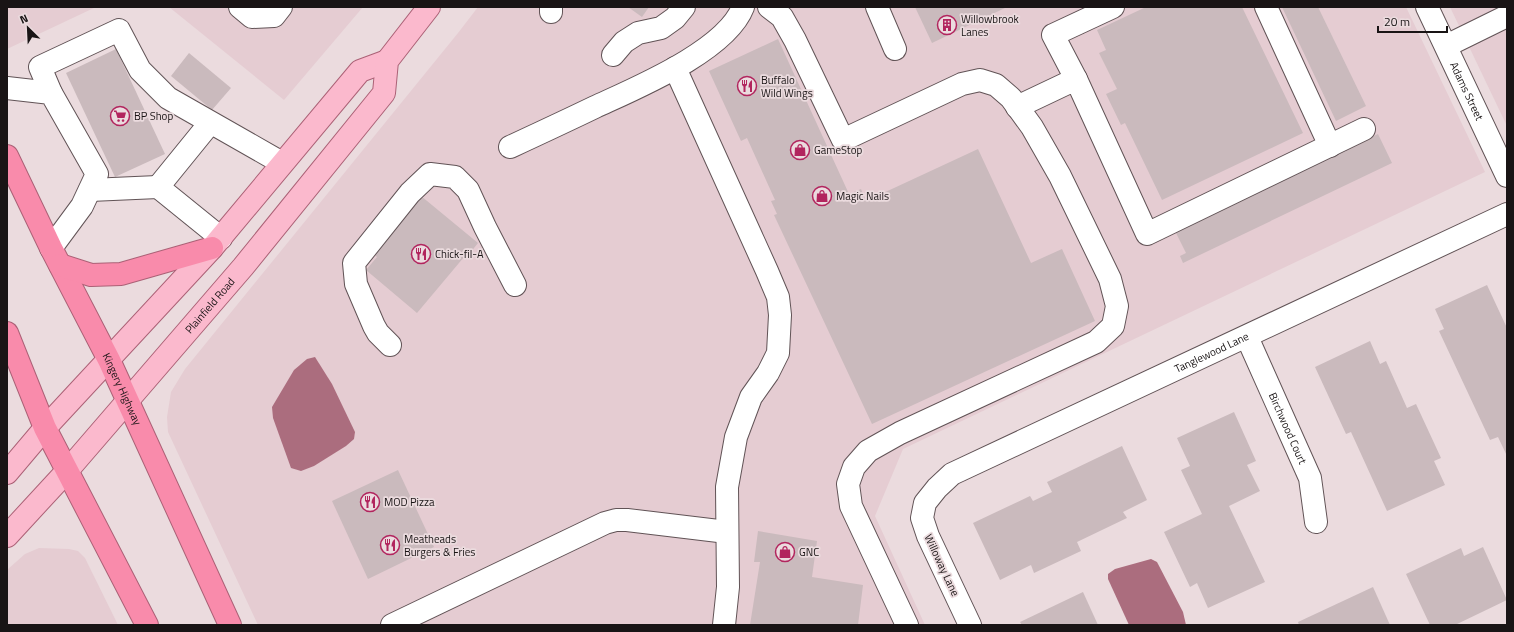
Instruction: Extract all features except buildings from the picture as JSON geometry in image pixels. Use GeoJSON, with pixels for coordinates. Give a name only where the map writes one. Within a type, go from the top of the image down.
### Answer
{"type":"FeatureCollection","features":[{"type":"Feature","properties":{"kind":"highway","name":"Kingery Highway"},"geometry":{"type":"LineString","coordinates":[[7,156],[56,257],[109,360],[230,625]]}},
{"type":"Feature","properties":{"kind":"highway"},"geometry":{"type":"LineString","coordinates":[[56,257],[92,275],[121,274],[216,243]]}},
{"type":"Feature","properties":{"kind":"highway"},"geometry":{"type":"LineString","coordinates":[[7,333],[45,428],[147,625]]}},
{"type":"Feature","properties":{"kind":"main road"},"geometry":{"type":"LineString","coordinates":[[7,473],[45,428],[216,243],[360,71],[387,61],[429,7]]}},
{"type":"Feature","properties":{"kind":"main road","name":"Plainfield Road"},"geometry":{"type":"LineString","coordinates":[[7,536],[67,471],[243,266],[384,94],[387,61]]}},
{"type":"Feature","properties":{"kind":"street"},"geometry":{"type":"LineString","coordinates":[[240,7],[252,17],[274,16],[281,7]]}},
{"type":"Feature","properties":{"kind":"street"},"geometry":{"type":"LineString","coordinates":[[613,55],[624,42],[638,33],[660,28],[675,18],[684,7]]}},
{"type":"Feature","properties":{"kind":"street"},"geometry":{"type":"LineString","coordinates":[[510,147],[655,80],[675,68],[708,47],[726,31],[741,13],[743,7]]}},
{"type":"Feature","properties":{"kind":"street"},"geometry":{"type":"LineString","coordinates":[[769,7],[782,17],[795,40],[843,140],[962,84],[980,80],[996,84],[1011,98],[1032,127],[1060,176],[1110,279],[1117,306],[1114,326],[1096,342],[900,433],[868,451],[854,467],[848,484],[851,506],[908,625]]}},
{"type":"Feature","properties":{"kind":"street"},"geometry":{"type":"LineString","coordinates":[[877,7],[895,49]]}},
{"type":"Feature","properties":{"kind":"street"},"geometry":{"type":"LineString","coordinates":[[1113,7],[1053,35],[1076,79],[1147,234],[1364,129]]}},
{"type":"Feature","properties":{"kind":"street"},"geometry":{"type":"LineString","coordinates":[[1266,7],[1330,146]]}},
{"type":"Feature","properties":{"kind":"street","name":"Adams Street"},"geometry":{"type":"LineString","coordinates":[[1427,7],[1507,176]]}},
{"type":"Feature","properties":{"kind":"street"},"geometry":{"type":"LineString","coordinates":[[1446,46],[1507,16]]}},
{"type":"Feature","properties":{"kind":"street"},"geometry":{"type":"LineString","coordinates":[[56,257],[97,174],[51,93],[40,67],[119,30],[140,70],[168,98],[282,163]]}},
{"type":"Feature","properties":{"kind":"street"},"geometry":{"type":"LineString","coordinates":[[675,68],[778,297],[780,316],[778,352],[768,373],[751,396],[736,437],[727,488],[728,587],[724,625]]}},
{"type":"Feature","properties":{"kind":"street"},"geometry":{"type":"LineString","coordinates":[[1017,107],[1076,79]]}},
{"type":"Feature","properties":{"kind":"street"},"geometry":{"type":"LineString","coordinates":[[7,88],[51,93]]}},
{"type":"Feature","properties":{"kind":"street"},"geometry":{"type":"LineString","coordinates":[[158,188],[210,123]]}},
{"type":"Feature","properties":{"kind":"street"},"geometry":{"type":"LineString","coordinates":[[390,345],[376,330],[356,284],[354,263],[410,193],[430,174],[455,177],[468,190],[515,285]]}},
{"type":"Feature","properties":{"kind":"street"},"geometry":{"type":"LineString","coordinates":[[90,190],[158,188],[216,243]]}},
{"type":"Feature","properties":{"kind":"street","name":"Tanglewood Lane"},"geometry":{"type":"LineString","coordinates":[[925,503],[937,488],[952,474],[1507,214]]}},
{"type":"Feature","properties":{"kind":"street","name":"Birchwood Court"},"geometry":{"type":"LineString","coordinates":[[1247,337],[1310,478],[1316,522]]}},
{"type":"Feature","properties":{"kind":"street","name":"Willoway Lane"},"geometry":{"type":"LineString","coordinates":[[925,503],[922,518],[928,536],[970,625]]}},
{"type":"Feature","properties":{"kind":"street"},"geometry":{"type":"LineString","coordinates":[[392,625],[604,524],[616,520],[727,532]]}},
{"type":"Feature","properties":{"kind":"shaded area"},"geometry":{"type":"Polygon","coordinates":[[[7,7],[96,7],[7,49],[7,7]]]}},
{"type":"Feature","properties":{"kind":"shaded area"},"geometry":{"type":"Polygon","coordinates":[[[169,7],[363,7],[284,100],[169,7]]]}},
{"type":"Feature","properties":{"kind":"shaded area"},"geometry":{"type":"Polygon","coordinates":[[[478,7],[1406,7],[1485,172],[903,449],[875,516],[925,625],[258,625],[168,432],[167,417],[171,392],[185,369],[478,7]]]}},
{"type":"Feature","properties":{"kind":"shaded area"},"geometry":{"type":"Polygon","coordinates":[[[1450,7],[1507,7],[1507,126],[1450,7]]]}},
{"type":"Feature","properties":{"kind":"shaded area"},"geometry":{"type":"Polygon","coordinates":[[[315,357],[332,384],[355,432],[354,439],[346,446],[314,466],[301,471],[291,468],[273,418],[272,407],[294,370],[307,359],[315,357]]]}},
{"type":"Feature","properties":{"kind":"shaded area"},"geometry":{"type":"Polygon","coordinates":[[[39,548],[69,549],[78,551],[85,558],[118,625],[7,625],[7,570],[25,554],[39,548]]]}},
{"type":"Feature","properties":{"kind":"shaded area"},"geometry":{"type":"Polygon","coordinates":[[[1151,559],[1157,562],[1183,612],[1186,625],[1129,625],[1108,579],[1108,574],[1115,569],[1151,559]]]}},
{"type":"Feature","properties":{"kind":"place","name":"Willowbrook Lanes"},"geometry":{"type":"Point","coordinates":[947,25]}},
{"type":"Feature","properties":{"kind":"place","name":"Buffalo Wild Wings"},"geometry":{"type":"Point","coordinates":[747,86]}},
{"type":"Feature","properties":{"kind":"place","name":"BP Shop"},"geometry":{"type":"Point","coordinates":[120,116]}},
{"type":"Feature","properties":{"kind":"place","name":"GameStop"},"geometry":{"type":"Point","coordinates":[800,150]}},
{"type":"Feature","properties":{"kind":"place","name":"Magic Nails"},"geometry":{"type":"Point","coordinates":[822,196]}},
{"type":"Feature","properties":{"kind":"place","name":"Chick-fil-A"},"geometry":{"type":"Point","coordinates":[421,254]}},
{"type":"Feature","properties":{"kind":"place","name":"MOD Pizza"},"geometry":{"type":"Point","coordinates":[370,502]}},
{"type":"Feature","properties":{"kind":"place","name":"Meatheads Burgers & Fries"},"geometry":{"type":"Point","coordinates":[390,545]}},
{"type":"Feature","properties":{"kind":"place","name":"GNC"},"geometry":{"type":"Point","coordinates":[785,552]}}]}
